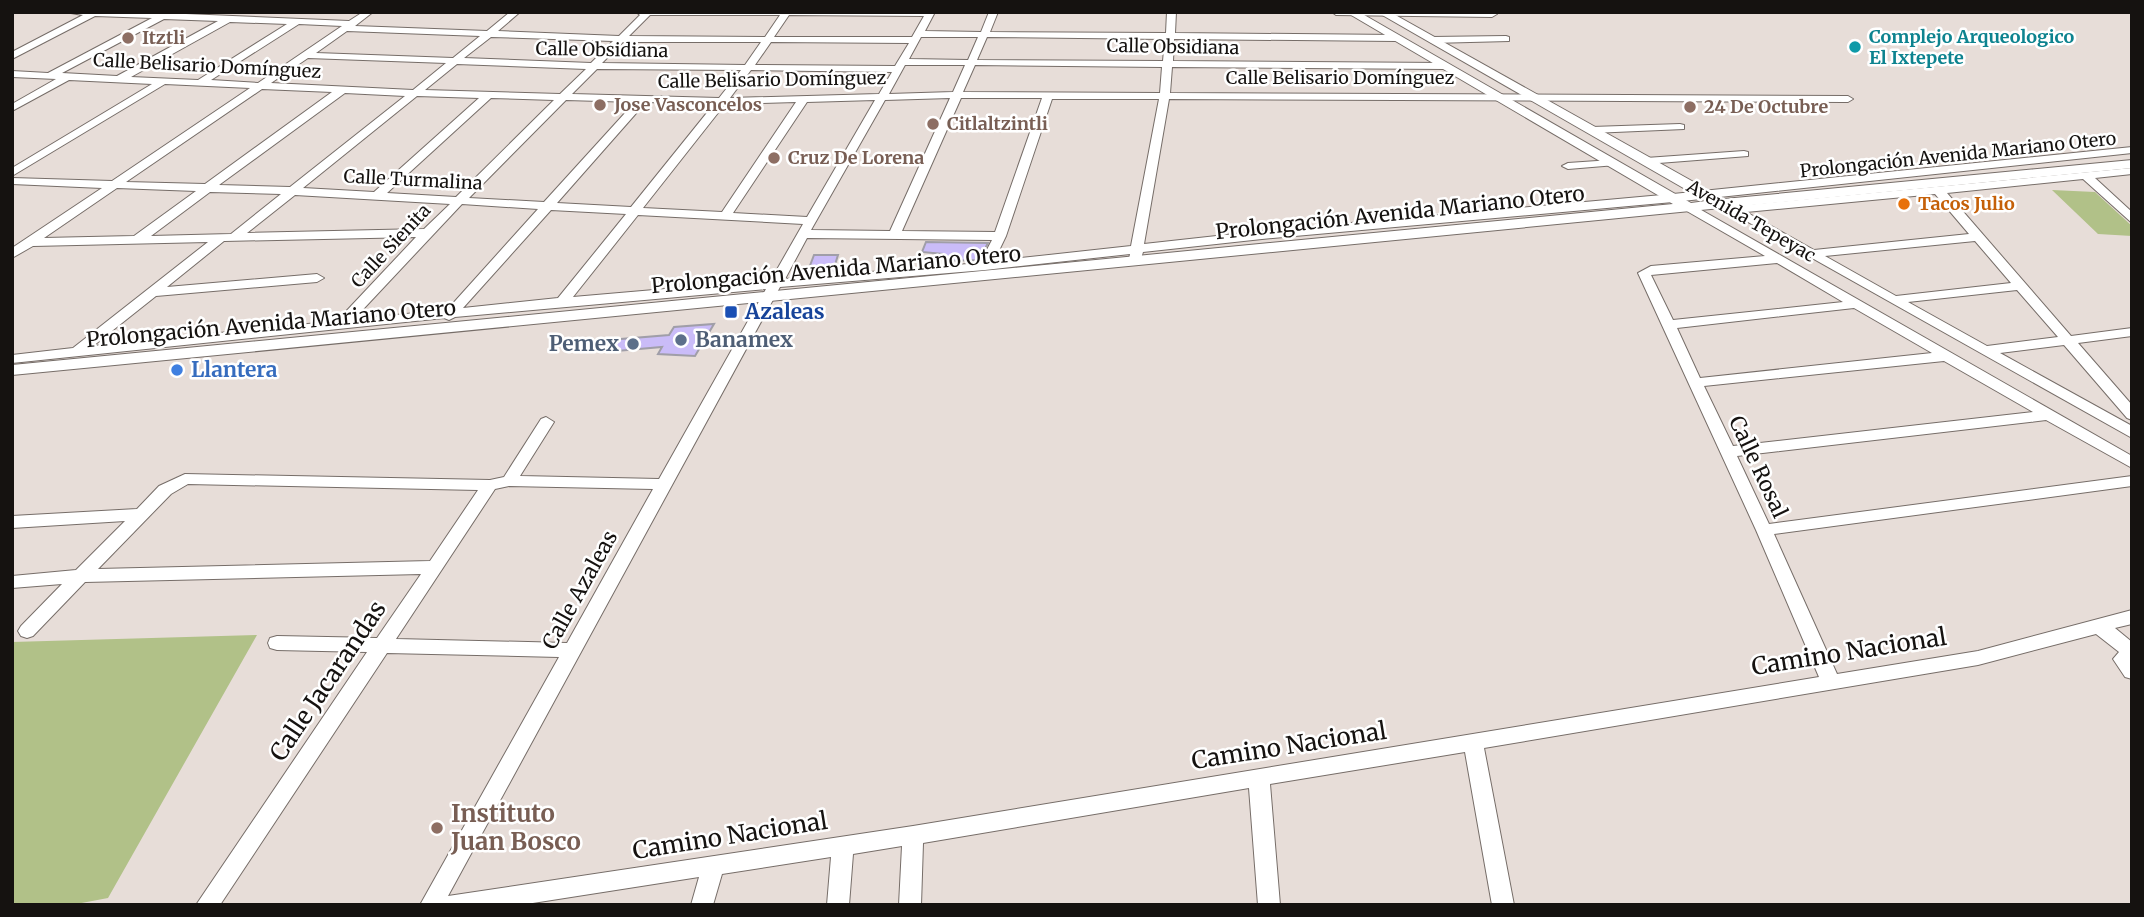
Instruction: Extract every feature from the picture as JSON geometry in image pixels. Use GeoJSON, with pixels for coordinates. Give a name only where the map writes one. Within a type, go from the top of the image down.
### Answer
{"type":"FeatureCollection","features":[{"type":"Feature","properties":{"kind":"main road","name":"Avenida Tepeyac"},"geometry":{"type":"LineString","coordinates":[[1352,12],[1681,206]]}},
{"type":"Feature","properties":{"kind":"main road","name":"Avenida Tepeyac"},"geometry":{"type":"LineString","coordinates":[[1382,13],[1719,201]]}},
{"type":"Feature","properties":{"kind":"main road","name":"Prolongación Avenida Mariano Otero"},"geometry":{"type":"LineString","coordinates":[[12,370],[515,315],[1681,206],[2132,157]]}},
{"type":"Feature","properties":{"kind":"main road","name":"Prolongación Avenida Mariano Otero"},"geometry":{"type":"LineString","coordinates":[[1719,201],[2132,164]]}},
{"type":"Feature","properties":{"kind":"street"},"geometry":{"type":"LineString","coordinates":[[69,12],[622,39],[768,40],[985,35],[1396,38]]}},
{"type":"Feature","properties":{"kind":"street"},"geometry":{"type":"LineString","coordinates":[[119,79],[240,12]]}},
{"type":"Feature","properties":{"kind":"street"},"geometry":{"type":"LineString","coordinates":[[200,83],[312,12]]}},
{"type":"Feature","properties":{"kind":"street"},"geometry":{"type":"LineString","coordinates":[[12,254],[369,12]]}},
{"type":"Feature","properties":{"kind":"street"},"geometry":{"type":"LineString","coordinates":[[77,352],[153,292],[291,191],[516,12]]}},
{"type":"Feature","properties":{"kind":"street"},"geometry":{"type":"LineString","coordinates":[[634,12],[931,13]]}},
{"type":"Feature","properties":{"kind":"street","name":"Calle Sienita"},"geometry":{"type":"LineString","coordinates":[[339,327],[427,233],[648,12]]}},
{"type":"Feature","properties":{"kind":"street"},"geometry":{"type":"LineString","coordinates":[[894,235],[993,12]]}},
{"type":"Feature","properties":{"kind":"street"},"geometry":{"type":"LineString","coordinates":[[1136,255],[1165,95],[1172,12]]}},
{"type":"Feature","properties":{"kind":"street"},"geometry":{"type":"LineString","coordinates":[[1336,12],[1492,14]]}},
{"type":"Feature","properties":{"kind":"street"},"geometry":{"type":"LineString","coordinates":[[12,56],[95,13]]}},
{"type":"Feature","properties":{"kind":"street"},"geometry":{"type":"LineString","coordinates":[[562,302],[748,68],[786,13]]}},
{"type":"Feature","properties":{"kind":"street","name":"Calle Azaleas"},"geometry":{"type":"LineString","coordinates":[[431,905],[803,234],[931,13]]}},
{"type":"Feature","properties":{"kind":"street"},"geometry":{"type":"LineString","coordinates":[[49,76],[166,15]]}},
{"type":"Feature","properties":{"kind":"street"},"geometry":{"type":"LineString","coordinates":[[1432,40],[1506,39]]}},
{"type":"Feature","properties":{"kind":"street","name":"Calle Obsidiana"},"geometry":{"type":"LineString","coordinates":[[305,55],[594,66],[748,68],[900,66],[972,61],[1444,66]]}},
{"type":"Feature","properties":{"kind":"street","name":"Calle Belisario Domínguez"},"geometry":{"type":"LineString","coordinates":[[12,74],[487,96],[642,100],[803,100],[957,95],[1848,99]]}},
{"type":"Feature","properties":{"kind":"street"},"geometry":{"type":"LineString","coordinates":[[12,108],[67,77]]}},
{"type":"Feature","properties":{"kind":"street"},"geometry":{"type":"LineString","coordinates":[[12,173],[163,81]]}},
{"type":"Feature","properties":{"kind":"street"},"geometry":{"type":"LineString","coordinates":[[138,239],[342,90]]}},
{"type":"Feature","properties":{"kind":"street"},"geometry":{"type":"LineString","coordinates":[[985,266],[1000,236],[1048,95]]}},
{"type":"Feature","properties":{"kind":"street"},"geometry":{"type":"LineString","coordinates":[[377,196],[487,96]]}},
{"type":"Feature","properties":{"kind":"street"},"geometry":{"type":"LineString","coordinates":[[449,316],[642,100]]}},
{"type":"Feature","properties":{"kind":"street"},"geometry":{"type":"LineString","coordinates":[[725,216],[803,100]]}},
{"type":"Feature","properties":{"kind":"street"},"geometry":{"type":"LineString","coordinates":[[1592,130],[1680,127]]}},
{"type":"Feature","properties":{"kind":"street","name":"Prolongación Avenida Mariano Otero"},"geometry":{"type":"LineString","coordinates":[[1719,201],[2132,150]]}},
{"type":"Feature","properties":{"kind":"street"},"geometry":{"type":"LineString","coordinates":[[1646,161],[1744,154]]}},
{"type":"Feature","properties":{"kind":"street"},"geometry":{"type":"LineString","coordinates":[[1568,166],[1612,163]]}},
{"type":"Feature","properties":{"kind":"street","name":"Prolongación Avenida Mariano Otero"},"geometry":{"type":"LineString","coordinates":[[1719,201],[1938,190],[2132,171]]}},
{"type":"Feature","properties":{"kind":"street"},"geometry":{"type":"LineString","coordinates":[[2087,176],[2132,219]]}},
{"type":"Feature","properties":{"kind":"street","name":"Calle Turmalina"},"geometry":{"type":"LineString","coordinates":[[12,181],[291,191],[811,220]]}},
{"type":"Feature","properties":{"kind":"street"},"geometry":{"type":"LineString","coordinates":[[1938,190],[2018,286],[2132,415]]}},
{"type":"Feature","properties":{"kind":"street","name":"Avenida Tepeyac"},"geometry":{"type":"LineString","coordinates":[[1719,201],[2132,433]]}},
{"type":"Feature","properties":{"kind":"street","name":"Avenida Tepeyac"},"geometry":{"type":"LineString","coordinates":[[1681,206],[2132,463]]}},
{"type":"Feature","properties":{"kind":"street"},"geometry":{"type":"LineString","coordinates":[[12,241],[427,233]]}},
{"type":"Feature","properties":{"kind":"street"},"geometry":{"type":"LineString","coordinates":[[803,234],[1000,236]]}},
{"type":"Feature","properties":{"kind":"street"},"geometry":{"type":"LineString","coordinates":[[1812,254],[1976,237]]}},
{"type":"Feature","properties":{"kind":"street","name":"Prolongación Avenida Mariano Otero"},"geometry":{"type":"LineString","coordinates":[[12,359],[449,316],[515,315],[562,302],[773,291],[985,266],[1136,255]]}},
{"type":"Feature","properties":{"kind":"street","name":"Calle Rosal"},"geometry":{"type":"LineString","coordinates":[[1778,259],[1644,271],[1831,682]]}},
{"type":"Feature","properties":{"kind":"street"},"geometry":{"type":"LineString","coordinates":[[153,292],[317,278]]}},
{"type":"Feature","properties":{"kind":"street"},"geometry":{"type":"LineString","coordinates":[[1669,325],[2018,286]]}},
{"type":"Feature","properties":{"kind":"street"},"geometry":{"type":"LineString","coordinates":[[1984,351],[2132,332]]}},
{"type":"Feature","properties":{"kind":"street"},"geometry":{"type":"LineString","coordinates":[[1695,383],[1947,356]]}},
{"type":"Feature","properties":{"kind":"street"},"geometry":{"type":"LineString","coordinates":[[1728,452],[2048,415]]}},
{"type":"Feature","properties":{"kind":"street","name":"Calle Jacarandas"},"geometry":{"type":"LineString","coordinates":[[207,905],[434,567],[546,422]]}},
{"type":"Feature","properties":{"kind":"street"},"geometry":{"type":"LineString","coordinates":[[27,631],[176,481],[193,479],[665,484]]}},
{"type":"Feature","properties":{"kind":"street"},"geometry":{"type":"LineString","coordinates":[[1764,530],[2132,481]]}},
{"type":"Feature","properties":{"kind":"street"},"geometry":{"type":"LineString","coordinates":[[12,522],[142,514]]}},
{"type":"Feature","properties":{"kind":"street"},"geometry":{"type":"LineString","coordinates":[[12,582],[82,576],[434,567]]}},
{"type":"Feature","properties":{"kind":"street","name":"Camino Nacional"},"geometry":{"type":"LineString","coordinates":[[451,905],[550,897],[714,865],[912,835],[1978,658],[2132,617]]}},
{"type":"Feature","properties":{"kind":"street"},"geometry":{"type":"LineString","coordinates":[[2100,627],[2132,653],[2122,659],[2132,672]]}},
{"type":"Feature","properties":{"kind":"street"},"geometry":{"type":"LineString","coordinates":[[277,643],[572,650]]}},
{"type":"Feature","properties":{"kind":"street"},"geometry":{"type":"LineString","coordinates":[[1473,742],[1503,905]]}},
{"type":"Feature","properties":{"kind":"street"},"geometry":{"type":"LineString","coordinates":[[1259,778],[1269,905]]}},
{"type":"Feature","properties":{"kind":"street"},"geometry":{"type":"LineString","coordinates":[[910,905],[912,835]]}},
{"type":"Feature","properties":{"kind":"street"},"geometry":{"type":"LineString","coordinates":[[838,905],[843,846]]}},
{"type":"Feature","properties":{"kind":"street"},"geometry":{"type":"LineString","coordinates":[[702,905],[714,865]]}},
{"type":"Feature","properties":{"kind":"green space"},"geometry":{"type":"Polygon","coordinates":[[[2052,190],[2095,192],[2132,226],[2132,236],[2098,234],[2052,190]]]}},
{"type":"Feature","properties":{"kind":"green space"},"geometry":{"type":"Polygon","coordinates":[[[257,635],[108,898],[71,905],[12,905],[12,642],[257,635]]]}},
{"type":"Feature","properties":{"kind":"building"},"geometry":{"type":"Polygon","coordinates":[[[926,242],[988,243],[979,260],[944,261],[943,254],[922,252],[926,242]]]}},
{"type":"Feature","properties":{"kind":"building"},"geometry":{"type":"Polygon","coordinates":[[[814,255],[838,255],[833,271],[808,271],[814,255]]]}},
{"type":"Feature","properties":{"kind":"building"},"geometry":{"type":"Polygon","coordinates":[[[714,324],[695,356],[658,354],[662,347],[606,352],[609,340],[669,335],[674,327],[714,324]]]}},
{"type":"Feature","properties":{"kind":"place","name":"Itztli"},"geometry":{"type":"Point","coordinates":[128,38]}},
{"type":"Feature","properties":{"kind":"place","name":"Complejo Arqueologico El Ixtepete"},"geometry":{"type":"Point","coordinates":[1855,47]}},
{"type":"Feature","properties":{"kind":"place","name":"Jose Vasconcelos"},"geometry":{"type":"Point","coordinates":[600,105]}},
{"type":"Feature","properties":{"kind":"place","name":"24 De Octubre"},"geometry":{"type":"Point","coordinates":[1690,107]}},
{"type":"Feature","properties":{"kind":"place","name":"Citlaltzintli"},"geometry":{"type":"Point","coordinates":[933,124]}},
{"type":"Feature","properties":{"kind":"place","name":"Cruz De Lorena"},"geometry":{"type":"Point","coordinates":[774,158]}},
{"type":"Feature","properties":{"kind":"place","name":"Tacos Julio"},"geometry":{"type":"Point","coordinates":[1904,204]}},
{"type":"Feature","properties":{"kind":"place","name":"Azaleas"},"geometry":{"type":"Point","coordinates":[731,312]}},
{"type":"Feature","properties":{"kind":"place","name":"Banamex"},"geometry":{"type":"Point","coordinates":[681,340]}},
{"type":"Feature","properties":{"kind":"place","name":"Pemex"},"geometry":{"type":"Point","coordinates":[633,344]}},
{"type":"Feature","properties":{"kind":"place","name":"Llantera"},"geometry":{"type":"Point","coordinates":[177,370]}},
{"type":"Feature","properties":{"kind":"place","name":"Instituto Juan Bosco"},"geometry":{"type":"Point","coordinates":[437,828]}}]}
